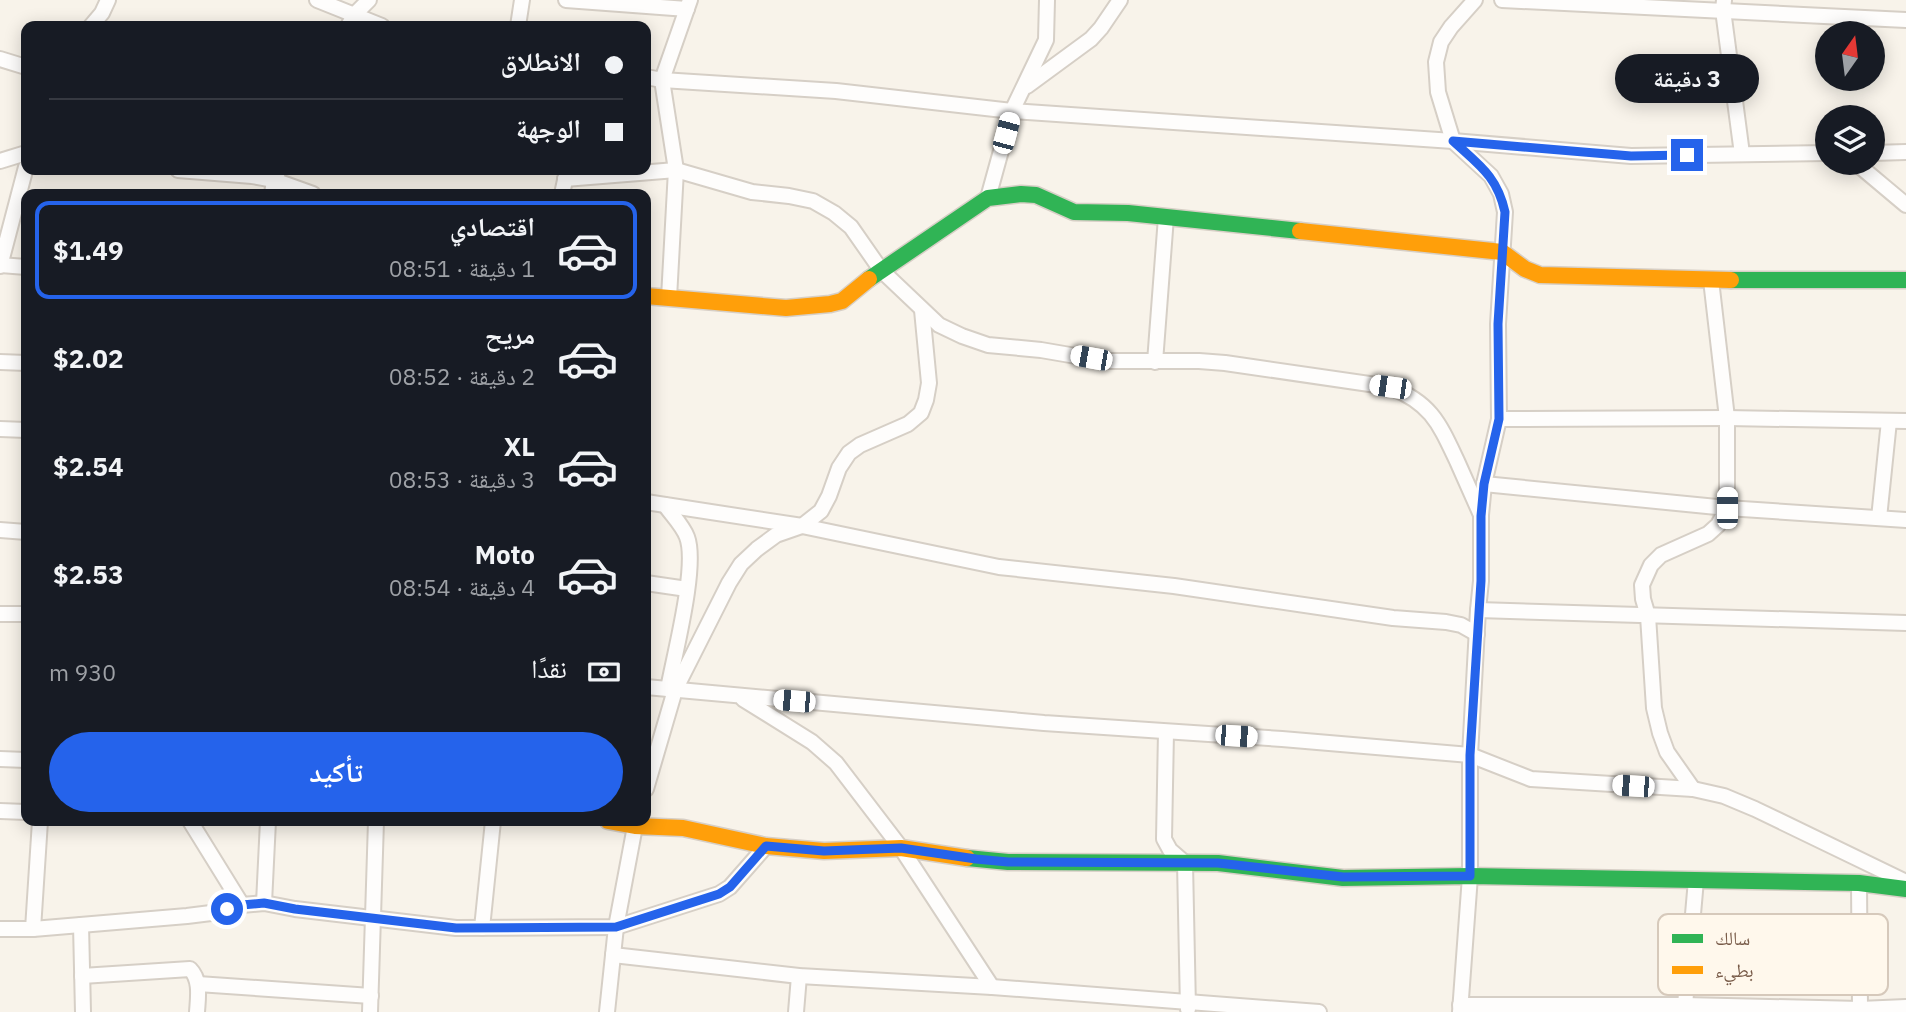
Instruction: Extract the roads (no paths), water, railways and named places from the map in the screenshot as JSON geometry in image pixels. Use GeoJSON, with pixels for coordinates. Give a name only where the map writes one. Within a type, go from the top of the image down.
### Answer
{"type":"FeatureCollection","features":[{"type":"Feature","properties":{"kind":"street"},"geometry":{"type":"LineString","coordinates":[[95,21],[108,0]]}},
{"type":"Feature","properties":{"kind":"street"},"geometry":{"type":"LineString","coordinates":[[317,0],[351,20],[369,0]]}},
{"type":"Feature","properties":{"kind":"street"},"geometry":{"type":"LineString","coordinates":[[519,21],[522,0]]}},
{"type":"Feature","properties":{"kind":"street"},"geometry":{"type":"LineString","coordinates":[[566,0],[688,5],[662,80],[676,170],[669,298]]}},
{"type":"Feature","properties":{"kind":"street"},"geometry":{"type":"LineString","coordinates":[[988,198],[1012,111],[1046,40],[1047,0]]}},
{"type":"Feature","properties":{"kind":"street"},"geometry":{"type":"LineString","coordinates":[[1023,89],[1091,39],[1120,0]]}},
{"type":"Feature","properties":{"kind":"street"},"geometry":{"type":"LineString","coordinates":[[1475,0],[1441,42],[1436,62],[1437,92],[1453,141],[1491,176],[1501,194],[1505,212],[1498,324],[1499,419],[1484,484],[1481,516],[1482,555],[1470,755],[1470,876],[1460,1008],[1612,1009],[1685,1005],[1860,1009],[1906,1007]]}},
{"type":"Feature","properties":{"kind":"street"},"geometry":{"type":"LineString","coordinates":[[1502,0],[1724,5],[1906,20]]}},
{"type":"Feature","properties":{"kind":"street"},"geometry":{"type":"LineString","coordinates":[[1724,5],[1742,154]]}},
{"type":"Feature","properties":{"kind":"street"},"geometry":{"type":"LineString","coordinates":[[0,59],[21,65]]}},
{"type":"Feature","properties":{"kind":"street"},"geometry":{"type":"LineString","coordinates":[[651,78],[836,91],[1012,111],[1631,156],[1815,153]]}},
{"type":"Feature","properties":{"kind":"street"},"geometry":{"type":"LineString","coordinates":[[1885,153],[1906,152]]}},
{"type":"Feature","properties":{"kind":"street"},"geometry":{"type":"LineString","coordinates":[[0,160],[21,154]]}},
{"type":"Feature","properties":{"kind":"street"},"geometry":{"type":"LineString","coordinates":[[651,171],[676,170],[752,192],[813,201],[852,227],[881,270],[939,325],[988,345],[1041,350],[1105,361],[1225,363],[1390,387],[1409,394],[1426,407],[1440,424],[1481,516]]}},
{"type":"Feature","properties":{"kind":"street"},"geometry":{"type":"LineString","coordinates":[[21,267],[0,265],[24,175]]}},
{"type":"Feature","properties":{"kind":"street"},"geometry":{"type":"LineString","coordinates":[[240,175],[275,181],[298,189]]}},
{"type":"Feature","properties":{"kind":"street"},"geometry":{"type":"LineString","coordinates":[[1870,175],[1906,205]]}},
{"type":"Feature","properties":{"kind":"street"},"geometry":{"type":"LineString","coordinates":[[651,296],[786,308],[842,301],[881,270],[988,198],[1021,194],[1036,195],[1074,212],[1128,213],[1502,252],[1525,269],[1540,275],[1711,280],[1906,280]]}},
{"type":"Feature","properties":{"kind":"street"},"geometry":{"type":"LineString","coordinates":[[1155,362],[1166,217]]}},
{"type":"Feature","properties":{"kind":"street"},"geometry":{"type":"LineString","coordinates":[[1693,789],[1667,752],[1660,733],[1654,708],[1648,616],[1642,585],[1651,565],[1661,555],[1707,534],[1718,525],[1727,508],[1727,418],[1711,280]]}},
{"type":"Feature","properties":{"kind":"street"},"geometry":{"type":"LineString","coordinates":[[671,689],[741,564],[776,535],[802,526],[821,511],[839,468],[849,453],[860,445],[908,424],[921,413],[929,383],[922,310]]}},
{"type":"Feature","properties":{"kind":"street"},"geometry":{"type":"LineString","coordinates":[[0,362],[21,363]]}},
{"type":"Feature","properties":{"kind":"street"},"geometry":{"type":"LineString","coordinates":[[1499,419],[1727,418],[1906,421]]}},
{"type":"Feature","properties":{"kind":"street"},"geometry":{"type":"LineString","coordinates":[[1879,518],[1889,421]]}},
{"type":"Feature","properties":{"kind":"street"},"geometry":{"type":"LineString","coordinates":[[0,429],[21,430]]}},
{"type":"Feature","properties":{"kind":"street"},"geometry":{"type":"LineString","coordinates":[[1484,484],[1727,508],[1906,520]]}},
{"type":"Feature","properties":{"kind":"street"},"geometry":{"type":"LineString","coordinates":[[651,503],[802,526],[999,567],[1174,586],[1393,618],[1446,622],[1461,625],[1477,634]]}},
{"type":"Feature","properties":{"kind":"street"},"geometry":{"type":"LineString","coordinates":[[651,769],[671,689],[691,551],[687,535],[666,505]]}},
{"type":"Feature","properties":{"kind":"street"},"geometry":{"type":"LineString","coordinates":[[0,530],[21,532]]}},
{"type":"Feature","properties":{"kind":"street"},"geometry":{"type":"LineString","coordinates":[[651,584],[687,589]]}},
{"type":"Feature","properties":{"kind":"street"},"geometry":{"type":"LineString","coordinates":[[1478,610],[1906,623]]}},
{"type":"Feature","properties":{"kind":"street"},"geometry":{"type":"LineString","coordinates":[[0,614],[21,614]]}},
{"type":"Feature","properties":{"kind":"street"},"geometry":{"type":"LineString","coordinates":[[651,687],[1044,723],[1470,755],[1531,779],[1693,789],[1724,796],[1755,809],[1906,882]]}},
{"type":"Feature","properties":{"kind":"street"},"geometry":{"type":"LineString","coordinates":[[739,696],[812,742],[836,763],[901,848],[992,987]]}},
{"type":"Feature","properties":{"kind":"street"},"geometry":{"type":"LineString","coordinates":[[1166,732],[1164,839],[1170,850],[1185,863],[1188,1007]]}},
{"type":"Feature","properties":{"kind":"street"},"geometry":{"type":"LineString","coordinates":[[0,759],[21,760]]}},
{"type":"Feature","properties":{"kind":"street"},"geometry":{"type":"LineString","coordinates":[[0,811],[21,812]]}},
{"type":"Feature","properties":{"kind":"street"},"geometry":{"type":"LineString","coordinates":[[651,825],[683,828],[766,846],[824,851],[901,848],[1008,862],[1218,863],[1343,877],[1470,876],[1859,883],[1906,889]]}},
{"type":"Feature","properties":{"kind":"street"},"geometry":{"type":"LineString","coordinates":[[33,929],[40,826]]}},
{"type":"Feature","properties":{"kind":"street"},"geometry":{"type":"LineString","coordinates":[[193,826],[242,905]]}},
{"type":"Feature","properties":{"kind":"street"},"geometry":{"type":"LineString","coordinates":[[264,903],[268,826]]}},
{"type":"Feature","properties":{"kind":"street"},"geometry":{"type":"LineString","coordinates":[[370,1012],[376,826]]}},
{"type":"Feature","properties":{"kind":"street"},"geometry":{"type":"LineString","coordinates":[[482,928],[492,826]]}},
{"type":"Feature","properties":{"kind":"street"},"geometry":{"type":"LineString","coordinates":[[607,1012],[616,927],[635,826]]}},
{"type":"Feature","properties":{"kind":"street"},"geometry":{"type":"LineString","coordinates":[[0,929],[33,929],[187,916],[264,903],[430,926],[616,927],[719,894],[730,887],[766,846]]}},
{"type":"Feature","properties":{"kind":"street"},"geometry":{"type":"LineString","coordinates":[[1693,914],[1696,880]]}},
{"type":"Feature","properties":{"kind":"street"},"geometry":{"type":"LineString","coordinates":[[1859,883],[1859,914]]}},
{"type":"Feature","properties":{"kind":"street"},"geometry":{"type":"LineString","coordinates":[[81,925],[83,1012]]}},
{"type":"Feature","properties":{"kind":"street"},"geometry":{"type":"LineString","coordinates":[[613,955],[799,976],[992,987],[1188,1007],[1318,1012]]}},
{"type":"Feature","properties":{"kind":"street"},"geometry":{"type":"LineString","coordinates":[[82,976],[190,969],[198,985],[197,1012]]}},
{"type":"Feature","properties":{"kind":"street"},"geometry":{"type":"LineString","coordinates":[[796,1012],[799,976]]}},
{"type":"Feature","properties":{"kind":"street"},"geometry":{"type":"LineString","coordinates":[[198,985],[371,996]]}},
{"type":"Feature","properties":{"kind":"street"},"geometry":{"type":"LineString","coordinates":[[1685,1005],[1686,995]]}},
{"type":"Feature","properties":{"kind":"street"},"geometry":{"type":"LineString","coordinates":[[1860,995],[1860,1009]]}}]}
